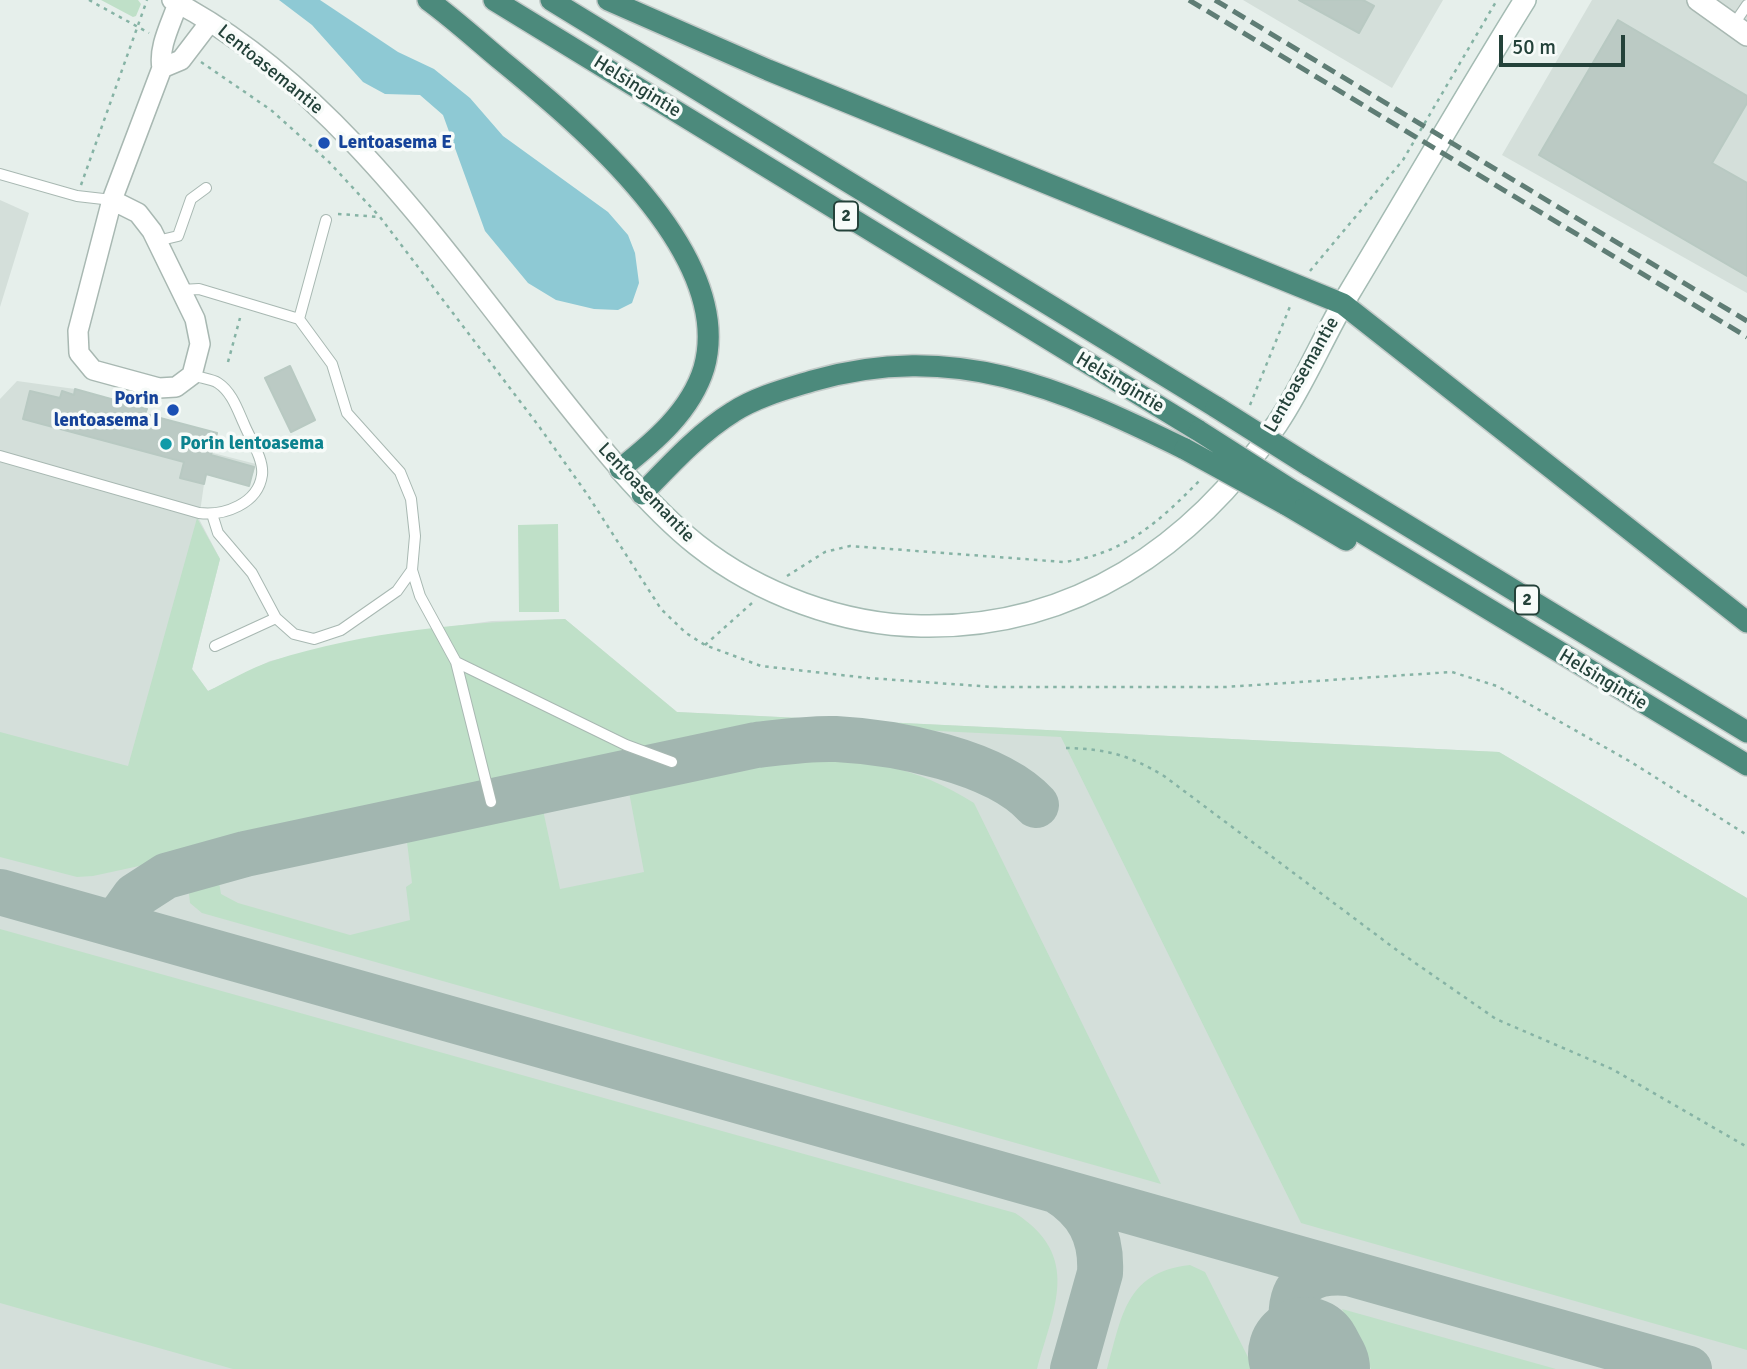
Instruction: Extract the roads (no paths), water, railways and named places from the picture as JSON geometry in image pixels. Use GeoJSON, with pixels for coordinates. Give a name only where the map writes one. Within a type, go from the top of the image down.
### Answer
{"type":"FeatureCollection","features":[{"type":"Feature","properties":{"kind":"highway"},"geometry":{"type":"LineString","coordinates":[[428,0],[553,103],[606,152],[672,234],[700,289],[707,344],[704,367],[695,388],[677,416],[651,444],[620,469]]}},
{"type":"Feature","properties":{"kind":"highway","name":"Helsingintie"},"geometry":{"type":"LineString","coordinates":[[494,0],[1199,431],[1289,498],[1477,604],[1747,765]]}},
{"type":"Feature","properties":{"kind":"highway","name":"Helsingintie"},"geometry":{"type":"LineString","coordinates":[[551,0],[1747,732]]}},
{"type":"Feature","properties":{"kind":"highway"},"geometry":{"type":"LineString","coordinates":[[608,0],[806,86],[1343,304],[1747,622]]}},
{"type":"Feature","properties":{"kind":"highway"},"geometry":{"type":"LineString","coordinates":[[642,494],[698,439],[734,411],[797,386],[834,375],[929,365],[972,368],[1090,403],[1289,498]]}},
{"type":"Feature","properties":{"kind":"main road","name":"Lentoasemantie"},"geometry":{"type":"LineString","coordinates":[[620,469],[642,494],[697,546],[750,579],[815,608],[859,620],[901,626],[943,627],[989,623],[1043,610],[1085,594],[1153,555],[1183,533],[1224,492],[1277,423],[1343,304],[1525,0]]}},
{"type":"Feature","properties":{"kind":"main road"},"geometry":{"type":"LineString","coordinates":[[1698,0],[1744,17]]}},
{"type":"Feature","properties":{"kind":"street","name":"Lentoasemantie"},"geometry":{"type":"LineString","coordinates":[[175,2],[238,40],[330,119],[409,208],[620,469]]}},
{"type":"Feature","properties":{"kind":"street"},"geometry":{"type":"LineString","coordinates":[[113,200],[138,213],[157,241],[195,319],[200,344],[192,375],[176,387],[159,387],[93,370],[79,353],[78,331],[83,303],[113,200],[162,68],[160,59],[175,2]]}},
{"type":"Feature","properties":{"kind":"street"},"geometry":{"type":"LineString","coordinates":[[162,68],[186,54],[211,22]]}},
{"type":"Feature","properties":{"kind":"lane"},"geometry":{"type":"LineString","coordinates":[[0,174],[77,196],[113,200]]}},
{"type":"Feature","properties":{"kind":"lane"},"geometry":{"type":"LineString","coordinates":[[157,241],[178,236],[191,199],[206,188]]}},
{"type":"Feature","properties":{"kind":"lane"},"geometry":{"type":"LineString","coordinates":[[299,319],[326,220]]}},
{"type":"Feature","properties":{"kind":"lane"},"geometry":{"type":"LineString","coordinates":[[181,290],[199,289],[299,319],[332,364],[347,413],[400,472],[411,499],[415,536],[412,570],[420,596],[456,662],[491,802]]}},
{"type":"Feature","properties":{"kind":"lane"},"geometry":{"type":"LineString","coordinates":[[0,456],[212,514],[244,502],[257,490],[262,473],[258,455],[233,400],[219,383],[192,375]]}},
{"type":"Feature","properties":{"kind":"lane"},"geometry":{"type":"LineString","coordinates":[[212,514],[218,533],[252,573],[276,618],[293,634],[314,639],[341,630],[397,591],[412,570]]}},
{"type":"Feature","properties":{"kind":"lane"},"geometry":{"type":"LineString","coordinates":[[215,646],[276,618]]}},
{"type":"Feature","properties":{"kind":"lane"},"geometry":{"type":"LineString","coordinates":[[456,662],[601,734],[672,762]]}},
{"type":"Feature","properties":{"kind":"water"},"geometry":{"type":"Polygon","coordinates":[[[279,0],[320,0],[398,52],[434,69],[470,98],[503,136],[608,212],[628,235],[635,253],[639,283],[632,303],[618,310],[594,309],[556,300],[528,283],[485,231],[443,115],[420,95],[385,94],[363,82],[312,25],[279,0]]]}},
{"type":"Feature","properties":{"kind":"railway"},"geometry":{"type":"LineString","coordinates":[[1189,0],[1747,337]]}},
{"type":"Feature","properties":{"kind":"railway"},"geometry":{"type":"LineString","coordinates":[[1215,0],[1747,321]]}},
{"type":"Feature","properties":{"kind":"place","name":"Lentoasema E"},"geometry":{"type":"Point","coordinates":[324,143]}},
{"type":"Feature","properties":{"kind":"place","name":"Porin lentoasema I"},"geometry":{"type":"Point","coordinates":[173,410]}},
{"type":"Feature","properties":{"kind":"place","name":"Porin lentoasema"},"geometry":{"type":"Point","coordinates":[166,444]}}]}
